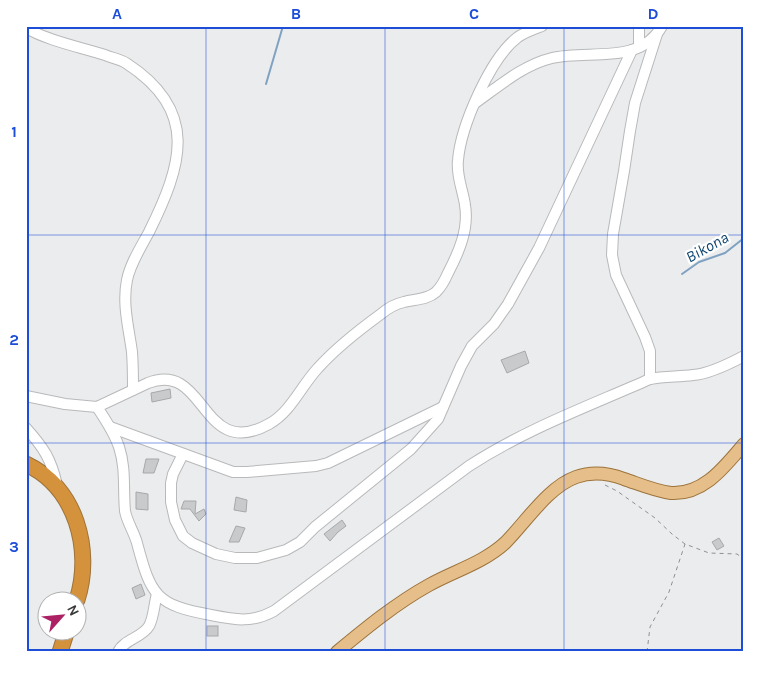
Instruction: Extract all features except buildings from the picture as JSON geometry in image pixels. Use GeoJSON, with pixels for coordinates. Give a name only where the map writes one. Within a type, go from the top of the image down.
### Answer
{"type":"FeatureCollection","features":[{"type":"Feature","properties":{"kind":"highway"},"geometry":{"type":"LineString","coordinates":[[26,464],[42,472],[57,485],[67,500],[74,516],[82,546],[79,590]]}},
{"type":"Feature","properties":{"kind":"highway"},"geometry":{"type":"LineString","coordinates":[[60,652],[64,640]]}},
{"type":"Feature","properties":{"kind":"main road"},"geometry":{"type":"LineString","coordinates":[[336,652],[407,598],[494,552],[560,484],[585,474],[606,473],[658,490],[671,493],[684,492],[699,487],[711,479],[744,444]]}},
{"type":"Feature","properties":{"kind":"street"},"geometry":{"type":"LineString","coordinates":[[26,396],[65,404],[97,407],[156,380],[167,379],[187,387],[212,420],[223,428],[239,432],[259,429],[282,415],[319,367],[381,313],[391,306],[403,302],[423,299],[435,293],[441,287],[459,250],[464,232],[465,206],[459,180],[458,161],[460,148],[475,103],[490,70],[505,49],[518,37],[542,26]]}},
{"type":"Feature","properties":{"kind":"street"},"geometry":{"type":"LineString","coordinates":[[183,454],[173,474],[171,502],[175,520],[183,536],[192,543],[216,554],[234,558],[258,558],[274,555],[300,542],[315,527],[411,449],[438,418],[472,346],[494,324],[508,304],[539,248],[635,48],[639,26]]}},
{"type":"Feature","properties":{"kind":"street"},"geometry":{"type":"LineString","coordinates":[[26,28],[37,34],[124,62],[144,76],[166,100],[175,119],[178,139],[169,187],[127,280],[125,297],[133,361],[133,390]]}},
{"type":"Feature","properties":{"kind":"street"},"geometry":{"type":"LineString","coordinates":[[475,103],[518,72],[551,58],[617,53],[635,48],[660,30]]}},
{"type":"Feature","properties":{"kind":"street"},"geometry":{"type":"LineString","coordinates":[[650,379],[650,351],[646,337],[616,276],[612,255],[613,234],[635,103],[660,30]]}},
{"type":"Feature","properties":{"kind":"street"},"geometry":{"type":"LineString","coordinates":[[97,407],[120,447],[125,480],[126,515],[136,538],[150,586],[157,594],[178,608],[239,620],[250,620],[267,615],[287,602],[469,466],[499,446],[533,429],[650,379],[662,376],[705,373],[744,356]]}},
{"type":"Feature","properties":{"kind":"street"},"geometry":{"type":"LineString","coordinates":[[110,427],[233,472],[247,472],[316,466],[443,408]]}},
{"type":"Feature","properties":{"kind":"street"},"geometry":{"type":"LineString","coordinates":[[26,428],[52,463],[57,485]]}},
{"type":"Feature","properties":{"kind":"street"},"geometry":{"type":"LineString","coordinates":[[118,652],[123,644],[147,628],[151,621],[157,594]]}},
{"type":"Feature","properties":{"kind":"path"},"geometry":{"type":"LineString","coordinates":[[601,482],[655,518],[686,544],[709,553],[737,554],[744,560]]}},
{"type":"Feature","properties":{"kind":"path"},"geometry":{"type":"LineString","coordinates":[[647,652],[650,627],[669,592],[686,544]]}},
{"type":"Feature","properties":{"kind":"waterway"},"geometry":{"type":"LineString","coordinates":[[266,84],[283,26]]}},
{"type":"Feature","properties":{"kind":"waterway","name":"Bikona"},"geometry":{"type":"LineString","coordinates":[[682,274],[699,262],[725,253],[744,238]]}}]}
